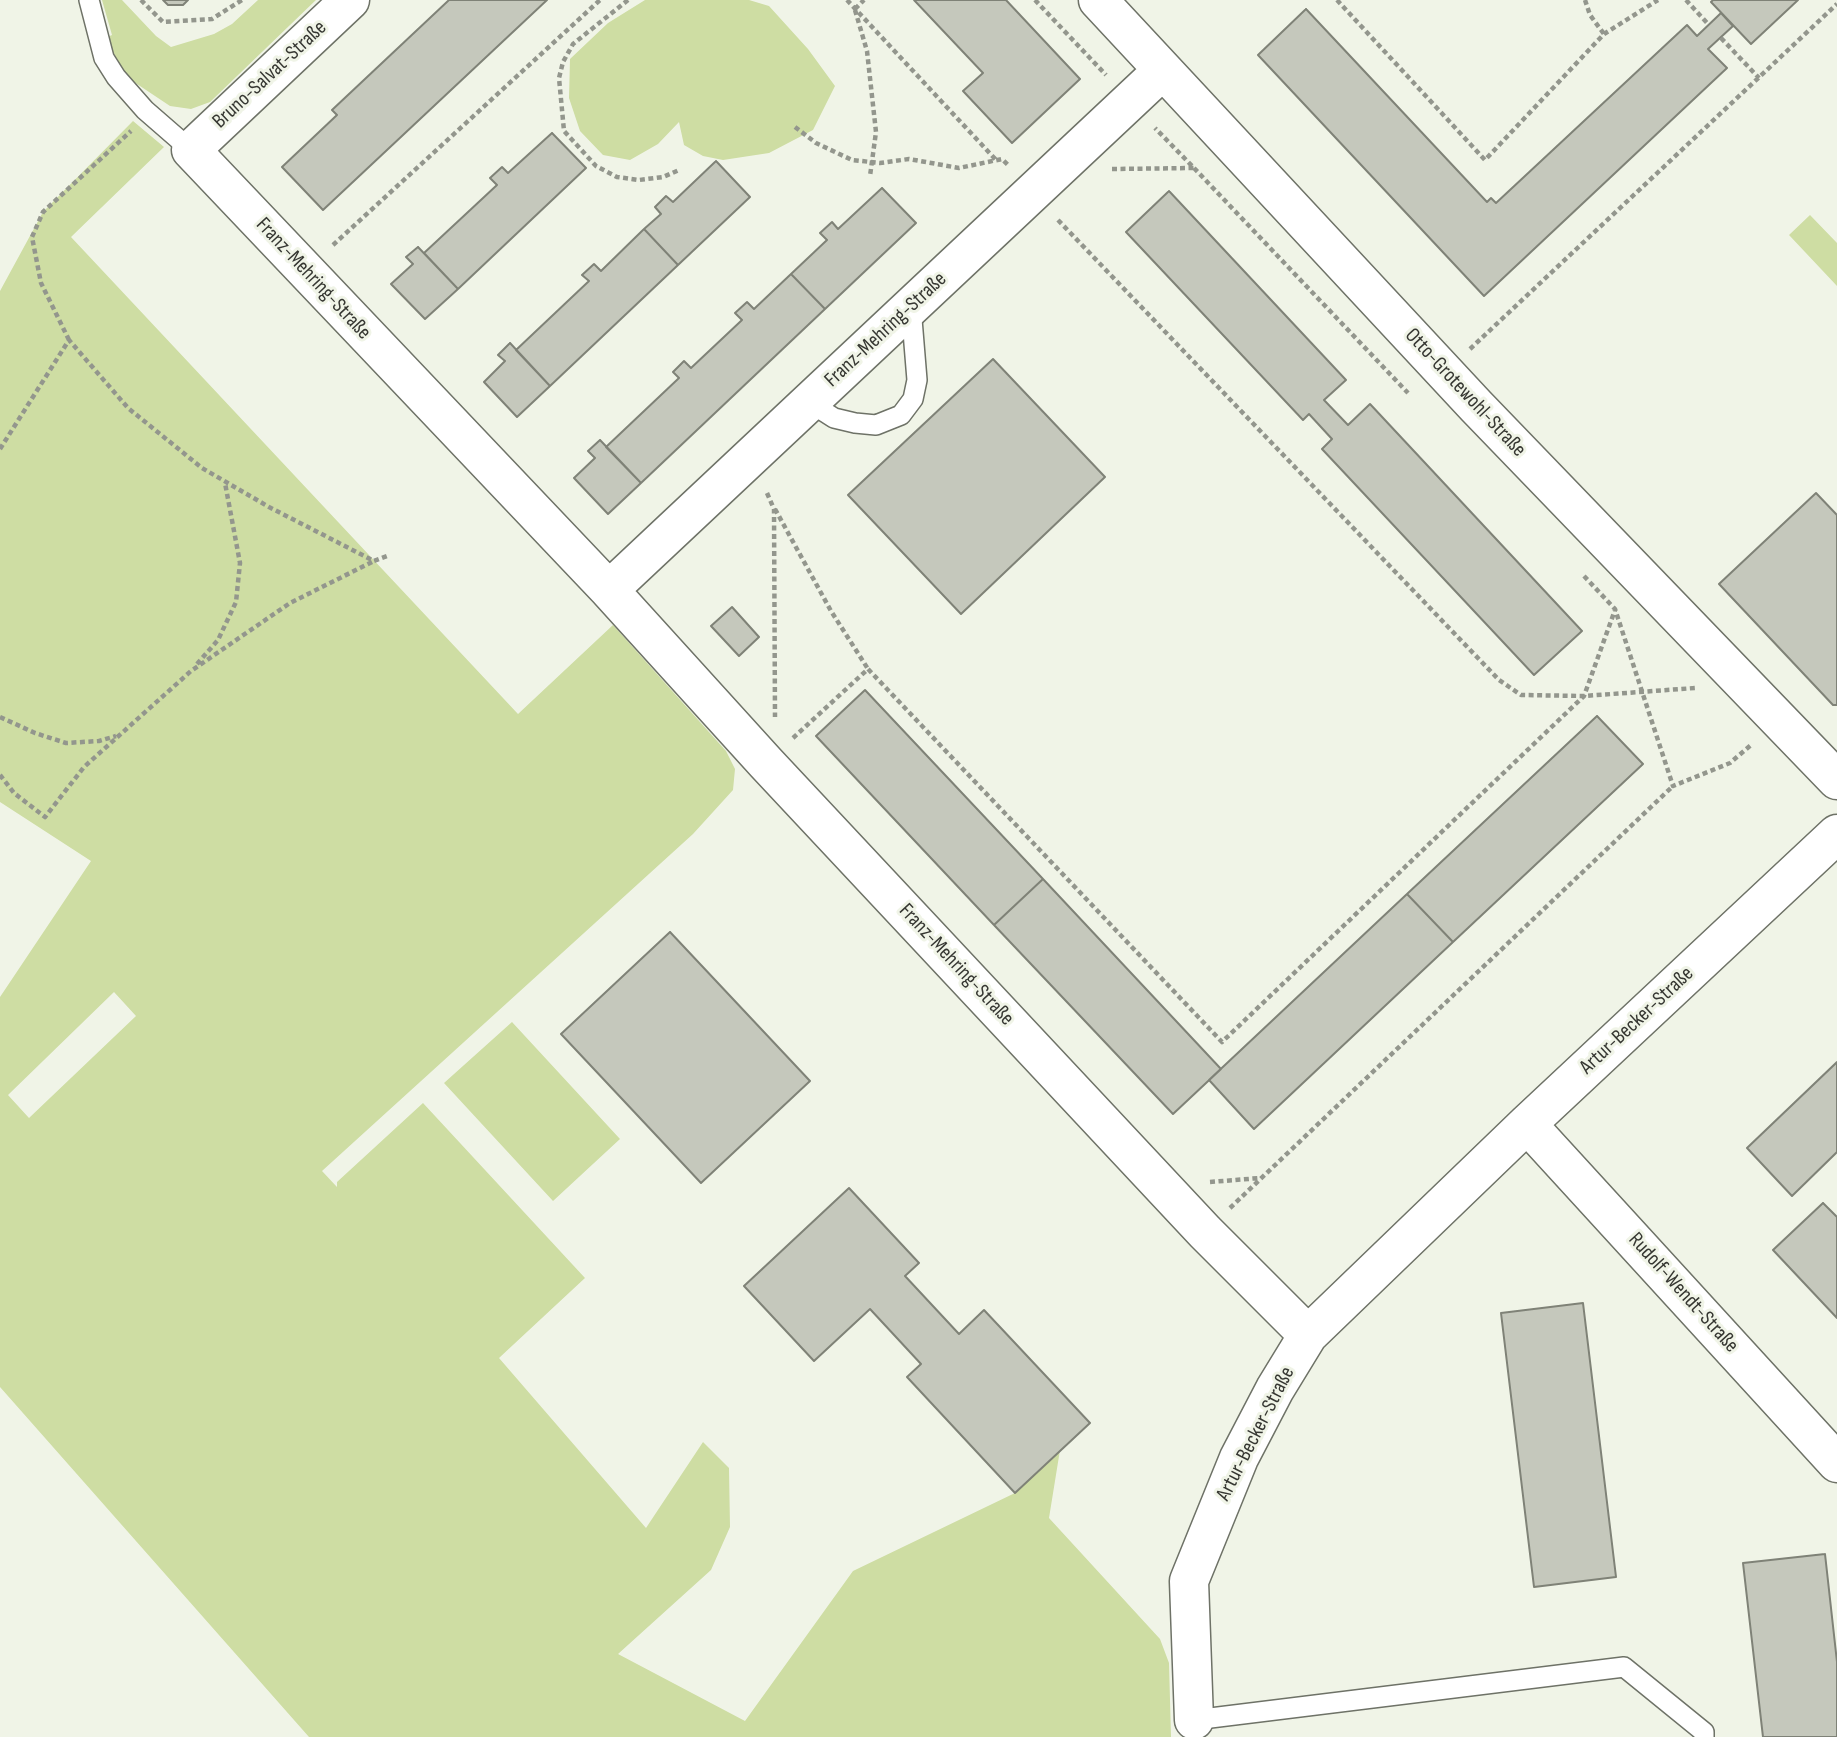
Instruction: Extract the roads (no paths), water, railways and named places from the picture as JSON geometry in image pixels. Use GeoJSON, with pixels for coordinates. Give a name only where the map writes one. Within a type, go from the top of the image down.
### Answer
{"type":"FeatureCollection","features":[{"type":"Feature","properties":{"kind":"street","name":"Bruno-Salvat-Straße"},"geometry":{"type":"LineString","coordinates":[[191,150],[349,0]]}},
{"type":"Feature","properties":{"kind":"street","name":"Otto-Grotewohl-Straße"},"geometry":{"type":"LineString","coordinates":[[1098,0],[1445,373],[1837,780]]}},
{"type":"Feature","properties":{"kind":"street","name":"Franz-Mehring-Straße"},"geometry":{"type":"LineString","coordinates":[[608,590],[1163,71]]}},
{"type":"Feature","properties":{"kind":"street","name":"Franz-Mehring-Straße"},"geometry":{"type":"LineString","coordinates":[[191,150],[771,758],[1205,1232],[1308,1335]]}},
{"type":"Feature","properties":{"kind":"street","name":"Artur-Becker-Straße"},"geometry":{"type":"LineString","coordinates":[[1194,1720],[1189,1581],[1239,1458],[1308,1335],[1527,1124],[1837,834]]}},
{"type":"Feature","properties":{"kind":"street","name":"Rudolf-Wendt-Straße"},"geometry":{"type":"LineString","coordinates":[[1527,1124],[1837,1463]]}},
{"type":"Feature","properties":{"kind":"lane"},"geometry":{"type":"LineString","coordinates":[[89,0],[104,58],[116,77],[149,114],[191,150]]}},
{"type":"Feature","properties":{"kind":"lane"},"geometry":{"type":"LineString","coordinates":[[809,402],[834,418],[855,423],[876,425],[901,415],[913,399],[918,380],[911,306]]}},
{"type":"Feature","properties":{"kind":"lane","name":"Artur-Becker-Straße"},"geometry":{"type":"LineString","coordinates":[[1194,1720],[1624,1667],[1704,1732],[1704,1737]]}}]}
